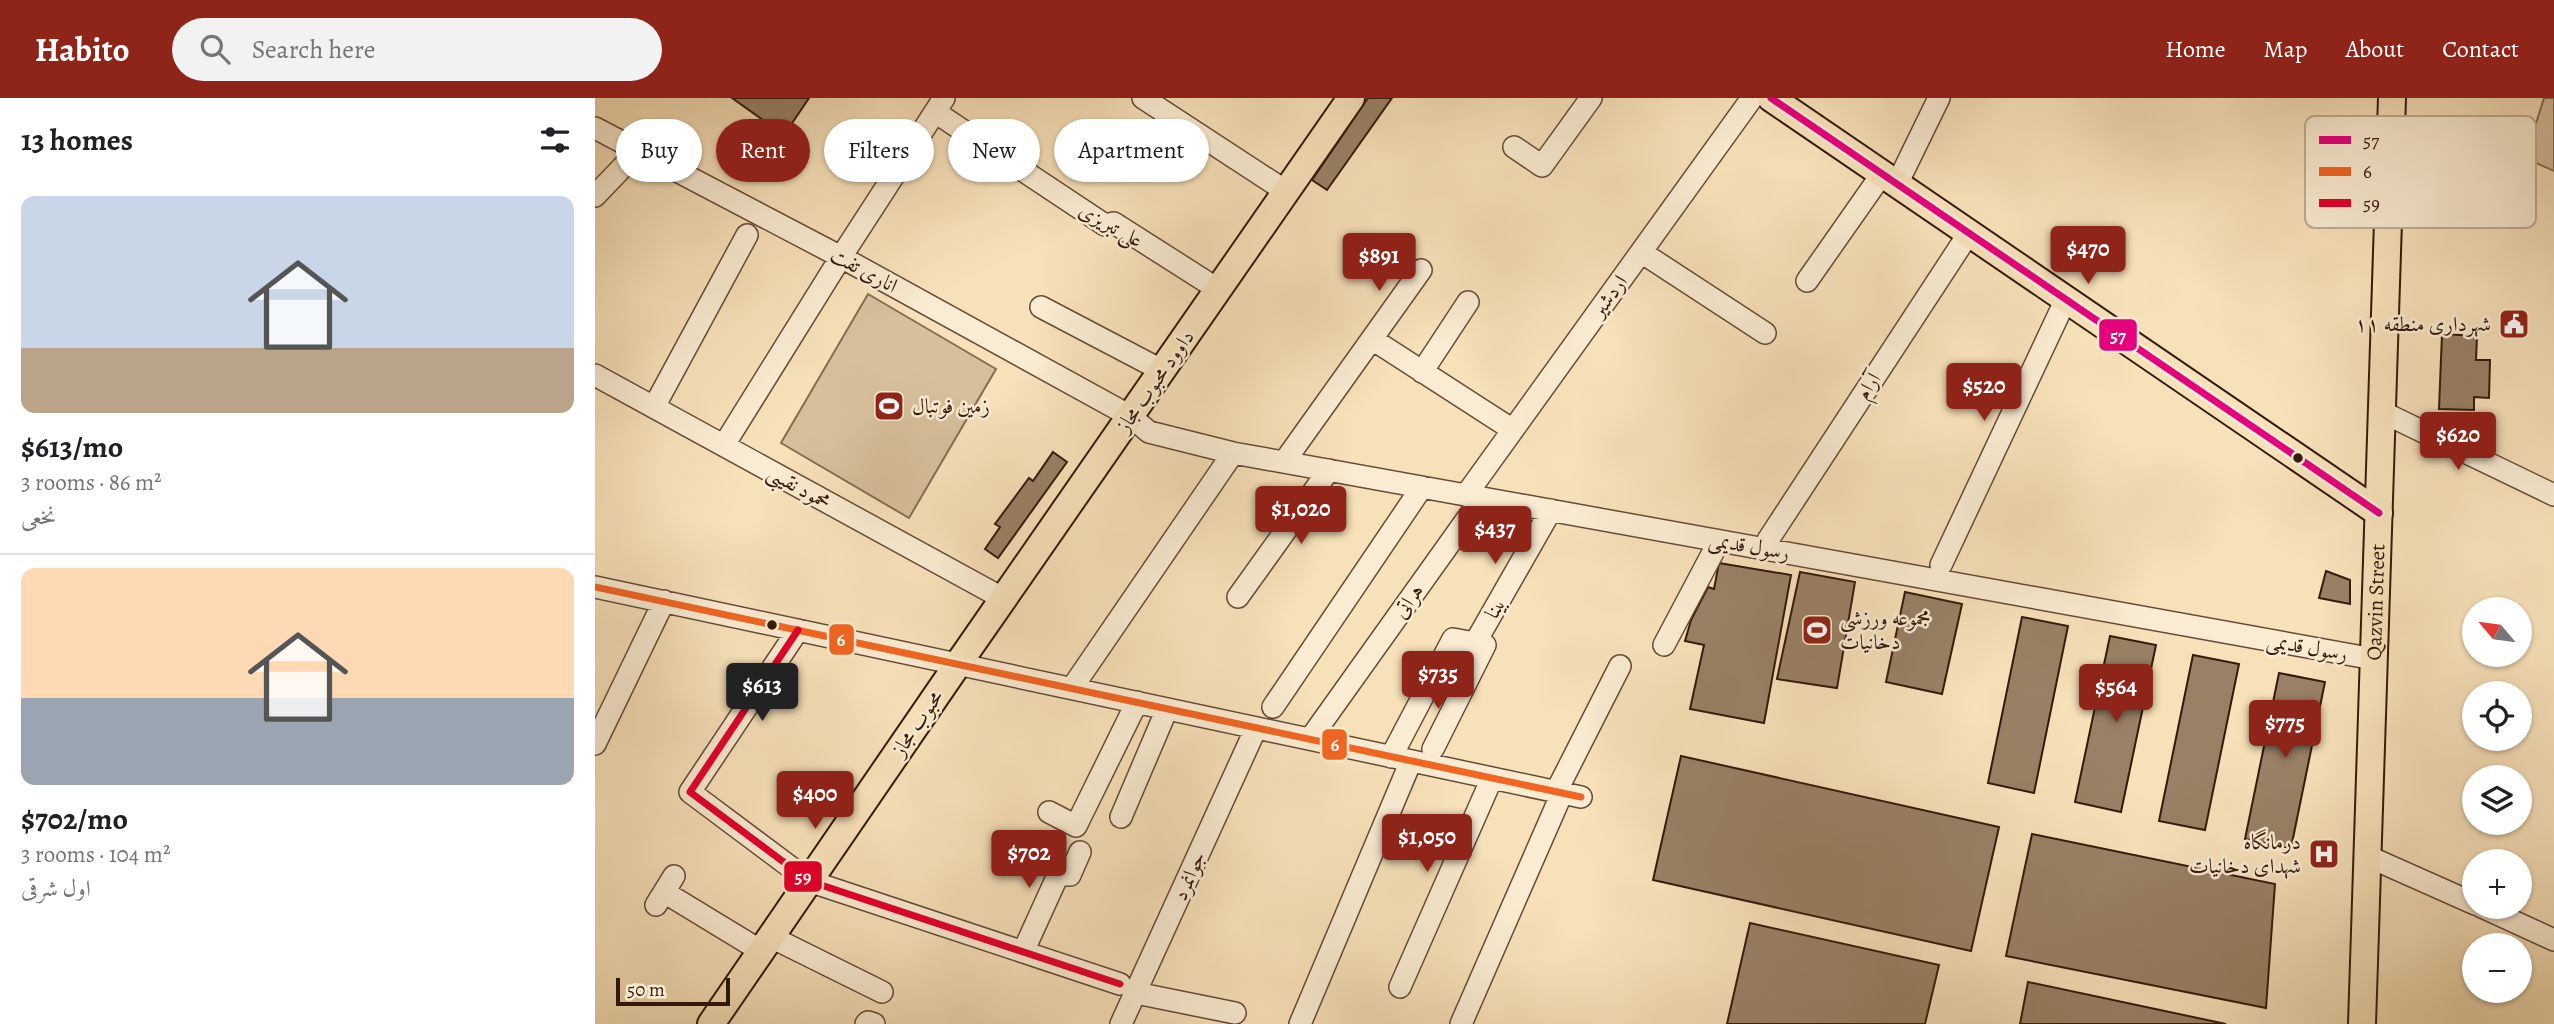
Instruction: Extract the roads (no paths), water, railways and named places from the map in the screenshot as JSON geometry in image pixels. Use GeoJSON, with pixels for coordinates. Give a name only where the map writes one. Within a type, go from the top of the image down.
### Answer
{"type":"FeatureCollection","features":[{"type":"Feature","properties":{"kind":"main road","name":"داوود محبوب مجاز"},"geometry":{"type":"LineString","coordinates":[[958,664],[1352,98]]}},
{"type":"Feature","properties":{"kind":"main road"},"geometry":{"type":"LineString","coordinates":[[1771,98],[2379,513]]}},
{"type":"Feature","properties":{"kind":"main road","name":"Qazvin Street"},"geometry":{"type":"LineString","coordinates":[[2390,116],[2391,98]]}},
{"type":"Feature","properties":{"kind":"main road","name":"Qazvin Street"},"geometry":{"type":"LineString","coordinates":[[2362,1024],[2386,228]]}},
{"type":"Feature","properties":{"kind":"main road","name":"محبوب مجاز"},"geometry":{"type":"LineString","coordinates":[[711,1024],[958,664]]}},
{"type":"Feature","properties":{"kind":"street"},"geometry":{"type":"LineString","coordinates":[[1143,98],[1287,192]]}},
{"type":"Feature","properties":{"kind":"street"},"geometry":{"type":"LineString","coordinates":[[1514,147],[1542,166],[1591,98]]}},
{"type":"Feature","properties":{"kind":"street","name":"اردشیر"},"geometry":{"type":"LineString","coordinates":[[1474,496],[1513,430],[1752,98]]}},
{"type":"Feature","properties":{"kind":"street"},"geometry":{"type":"LineString","coordinates":[[1807,281],[1890,179],[1939,98]]}},
{"type":"Feature","properties":{"kind":"street"},"geometry":{"type":"LineString","coordinates":[[724,446],[939,105]]}},
{"type":"Feature","properties":{"kind":"street","name":"علی تبریزی"},"geometry":{"type":"LineString","coordinates":[[939,105],[1105,225],[1114,223],[1219,289]]}},
{"type":"Feature","properties":{"kind":"street","name":"اناری تفت"},"geometry":{"type":"LineString","coordinates":[[595,128],[616,139]]}},
{"type":"Feature","properties":{"kind":"street"},"geometry":{"type":"LineString","coordinates":[[595,196],[616,174]]}},
{"type":"Feature","properties":{"kind":"street","name":"اناری تفت"},"geometry":{"type":"LineString","coordinates":[[697,182],[841,257],[1130,416]]}},
{"type":"Feature","properties":{"kind":"street","name":"آرام"},"geometry":{"type":"LineString","coordinates":[[1768,540],[1969,233]]}},
{"type":"Feature","properties":{"kind":"street"},"geometry":{"type":"LineString","coordinates":[[654,407],[747,235]]}},
{"type":"Feature","properties":{"kind":"street"},"geometry":{"type":"LineString","coordinates":[[1641,252],[1765,333]]}},
{"type":"Feature","properties":{"kind":"street"},"geometry":{"type":"LineString","coordinates":[[1284,462],[1421,270]]}},
{"type":"Feature","properties":{"kind":"street"},"geometry":{"type":"LineString","coordinates":[[1941,565],[2048,332],[2066,299]]}},
{"type":"Feature","properties":{"kind":"street"},"geometry":{"type":"LineString","coordinates":[[1422,372],[1468,302]]}},
{"type":"Feature","properties":{"kind":"street"},"geometry":{"type":"LineString","coordinates":[[1041,307],[1163,371]]}},
{"type":"Feature","properties":{"kind":"street"},"geometry":{"type":"LineString","coordinates":[[1372,339],[1513,430]]}},
{"type":"Feature","properties":{"kind":"street","name":"محمود نقیبی"},"geometry":{"type":"LineString","coordinates":[[595,375],[1004,599]]}},
{"type":"Feature","properties":{"kind":"street"},"geometry":{"type":"LineString","coordinates":[[2380,411],[2554,495]]}},
{"type":"Feature","properties":{"kind":"street","name":"رسول قدیمی"},"geometry":{"type":"LineString","coordinates":[[1130,416],[1149,432],[1233,453],[2374,659]]}},
{"type":"Feature","properties":{"kind":"street"},"geometry":{"type":"LineString","coordinates":[[1072,688],[1233,453]]}},
{"type":"Feature","properties":{"kind":"street"},"geometry":{"type":"LineString","coordinates":[[1238,597],[1329,470]]}},
{"type":"Feature","properties":{"kind":"street"},"geometry":{"type":"LineString","coordinates":[[1273,707],[1422,487]]}},
{"type":"Feature","properties":{"kind":"street","name":"هراتی"},"geometry":{"type":"LineString","coordinates":[[1310,739],[1474,496]]}},
{"type":"Feature","properties":{"kind":"street","name":"بینا"},"geometry":{"type":"LineString","coordinates":[[1401,759],[1453,639],[1475,643],[1551,510]]}},
{"type":"Feature","properties":{"kind":"street"},"geometry":{"type":"LineString","coordinates":[[1664,645],[1719,541]]}},
{"type":"Feature","properties":{"kind":"street"},"geometry":{"type":"LineString","coordinates":[[595,587],[1566,794]]}},
{"type":"Feature","properties":{"kind":"street"},"geometry":{"type":"LineString","coordinates":[[595,744],[664,601]]}},
{"type":"Feature","properties":{"kind":"street"},"geometry":{"type":"LineString","coordinates":[[799,630],[690,792],[809,881],[1128,988],[1234,1014]]}},
{"type":"Feature","properties":{"kind":"street"},"geometry":{"type":"LineString","coordinates":[[1433,749],[1485,645],[1475,643]]}},
{"type":"Feature","properties":{"kind":"street"},"geometry":{"type":"LineString","coordinates":[[1461,1024],[1566,794],[1620,666]]}},
{"type":"Feature","properties":{"kind":"street"},"geometry":{"type":"LineString","coordinates":[[1049,812],[1076,826],[1137,702]]}},
{"type":"Feature","properties":{"kind":"street"},"geometry":{"type":"LineString","coordinates":[[1121,817],[1167,709]]}},
{"type":"Feature","properties":{"kind":"street","name":"جوانمرد"},"geometry":{"type":"LineString","coordinates":[[1121,1024],[1128,988],[1256,728]]}},
{"type":"Feature","properties":{"kind":"street"},"geometry":{"type":"LineString","coordinates":[[1300,1024],[1401,759]]}},
{"type":"Feature","properties":{"kind":"street"},"geometry":{"type":"LineString","coordinates":[[1400,987],[1492,778]]}},
{"type":"Feature","properties":{"kind":"street"},"geometry":{"type":"LineString","coordinates":[[1023,952],[1058,875],[1070,875],[1080,852]]}},
{"type":"Feature","properties":{"kind":"street"},"geometry":{"type":"LineString","coordinates":[[2367,856],[2462,898]]}},
{"type":"Feature","properties":{"kind":"street"},"geometry":{"type":"LineString","coordinates":[[664,891],[766,944],[882,992]]}},
{"type":"Feature","properties":{"kind":"street"},"geometry":{"type":"LineString","coordinates":[[2508,919],[2554,940]]}},
{"type":"Feature","properties":{"kind":"street"},"geometry":{"type":"LineString","coordinates":[[866,1024],[874,1024]]}},
{"type":"Feature","properties":{"kind":"place","name":"شهرداری منطقه ۱۱"},"geometry":{"type":"Point","coordinates":[2514,324]}},
{"type":"Feature","properties":{"kind":"place","name":"زمین فوتبال"},"geometry":{"type":"Point","coordinates":[889,406]}},
{"type":"Feature","properties":{"kind":"place","name":"مجموعه ورزشی دخانیات"},"geometry":{"type":"Point","coordinates":[1817,630]}},
{"type":"Feature","properties":{"kind":"place","name":"درمانگاه شهدای دخانیات"},"geometry":{"type":"Point","coordinates":[2324,854]}}]}
